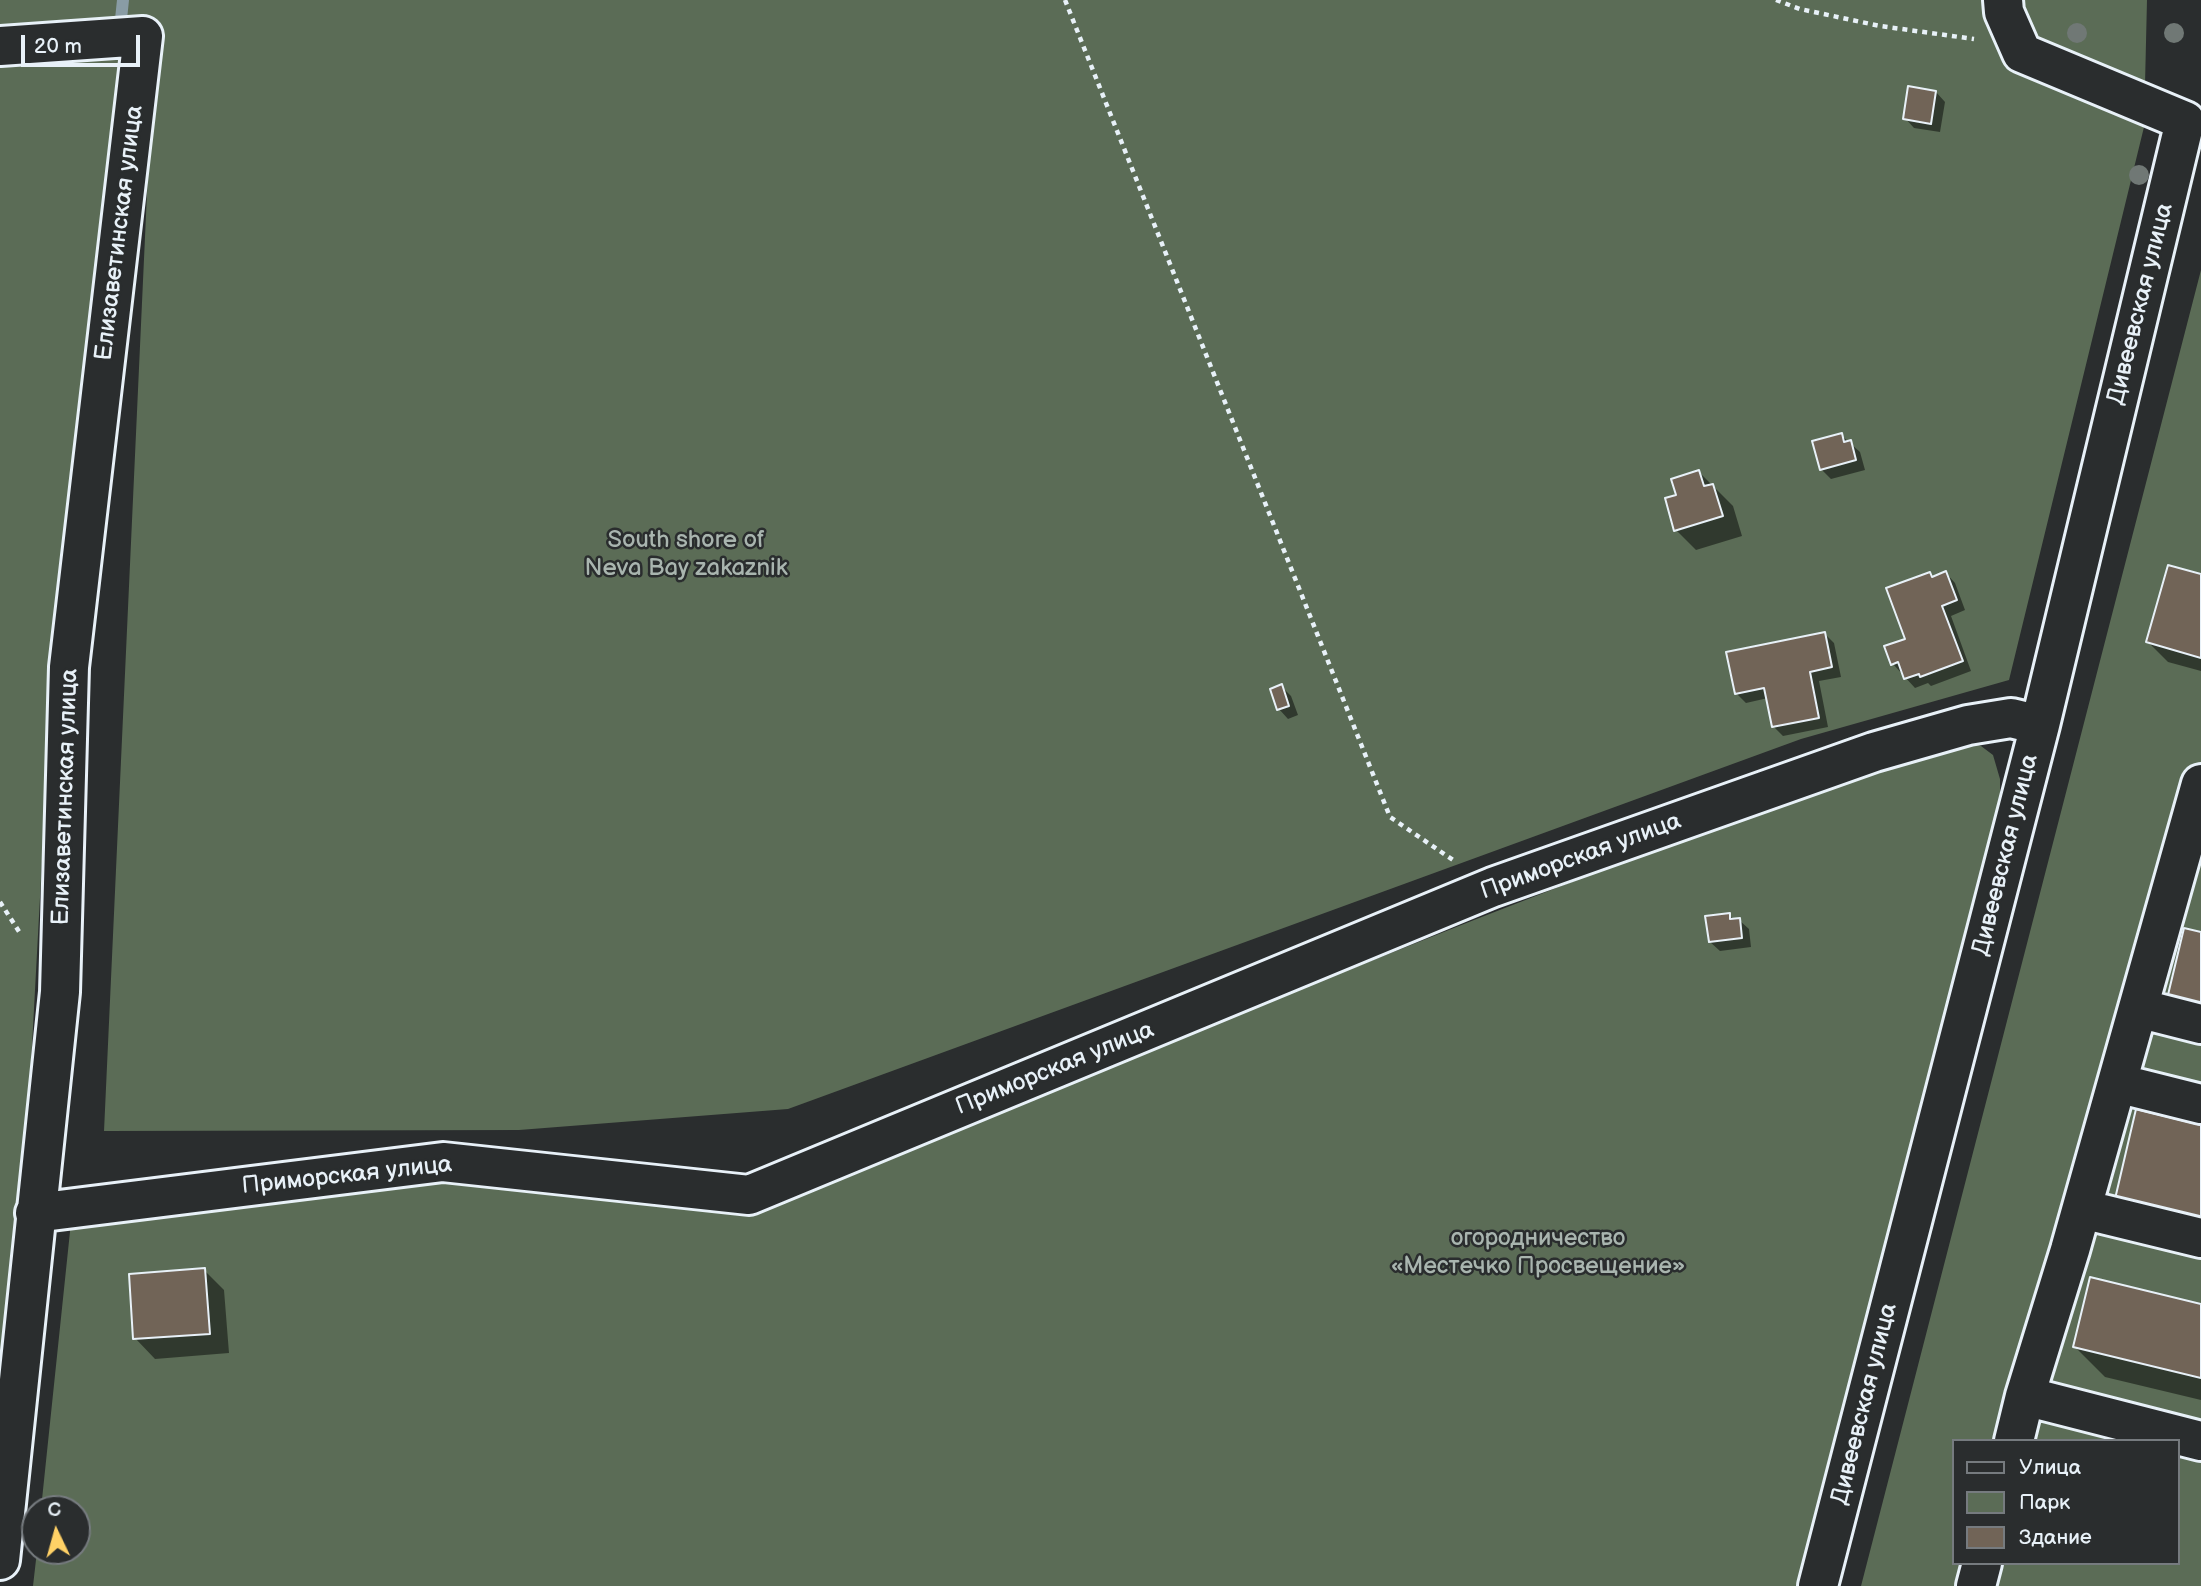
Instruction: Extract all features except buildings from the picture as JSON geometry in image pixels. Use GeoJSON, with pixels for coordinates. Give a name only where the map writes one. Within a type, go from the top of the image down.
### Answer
{"type":"FeatureCollection","features":[{"type":"Feature","properties":{"kind":"street"},"geometry":{"type":"LineString","coordinates":[[2003,0],[2004,12],[2022,52],[2193,116]]}},
{"type":"Feature","properties":{"kind":"street","name":"Елизаветинская улица"},"geometry":{"type":"LineString","coordinates":[[0,46],[143,36],[69,667],[60,992],[0,1560]]}},
{"type":"Feature","properties":{"kind":"street","name":"Дивеевская улица"},"geometry":{"type":"LineString","coordinates":[[1818,1586],[2193,116]]}},
{"type":"Feature","properties":{"kind":"street","name":"Приморская улица"},"geometry":{"type":"LineString","coordinates":[[36,1213],[443,1162],[749,1195],[1493,887],[1874,752],[1968,725],[2011,718],[2040,724]]}},
{"type":"Feature","properties":{"kind":"street"},"geometry":{"type":"LineString","coordinates":[[2014,1439],[2138,1008],[2189,868],[2201,784]]}},
{"type":"Feature","properties":{"kind":"street"},"geometry":{"type":"LineString","coordinates":[[2138,1008],[2201,1024]]}},
{"type":"Feature","properties":{"kind":"street"},"geometry":{"type":"LineString","coordinates":[[2117,1083],[2201,1104]]}},
{"type":"Feature","properties":{"kind":"street"},"geometry":{"type":"LineString","coordinates":[[2082,1209],[2201,1238]]}},
{"type":"Feature","properties":{"kind":"street"},"geometry":{"type":"LineString","coordinates":[[2025,1396],[2201,1441]]}},
{"type":"Feature","properties":{"kind":"street"},"geometry":{"type":"LineString","coordinates":[[1976,1586],[1981,1565]]}},
{"type":"Feature","properties":{"kind":"path"},"geometry":{"type":"LineString","coordinates":[[1065,0],[1390,817],[1493,887]]}},
{"type":"Feature","properties":{"kind":"path"},"geometry":{"type":"LineString","coordinates":[[1776,0],[1800,9],[1880,26],[1986,42]]}},
{"type":"Feature","properties":{"kind":"green space","name":"South shore of Neva Bay zakaznik"},"geometry":{"type":"Polygon","coordinates":[[[0,0],[2147,0],[2144,127],[2009,680],[1801,739],[788,1109],[519,1130],[104,1131],[155,19],[0,29],[0,0]]]}},
{"type":"Feature","properties":{"kind":"green space"},"geometry":{"type":"Polygon","coordinates":[[[130,50],[53,657],[21,1249],[0,1416],[0,61],[130,50]]]}},
{"type":"Feature","properties":{"kind":"green space"},"geometry":{"type":"Polygon","coordinates":[[[2201,270],[2201,1586],[1861,1586],[2201,270]]]}},
{"type":"Feature","properties":{"kind":"green space","name":"огородничество «Местечко Просвещение»"},"geometry":{"type":"Polygon","coordinates":[[[1963,741],[1981,746],[1993,755],[2000,779],[2000,819],[1797,1586],[33,1586],[35,1565],[91,1565],[91,1495],[42,1495],[71,1222],[439,1179],[739,1212],[1875,764],[1963,741]]]}},
{"type":"Feature","properties":{"kind":"waterway"},"geometry":{"type":"LineString","coordinates":[[120,29],[123,0]]}}]}
